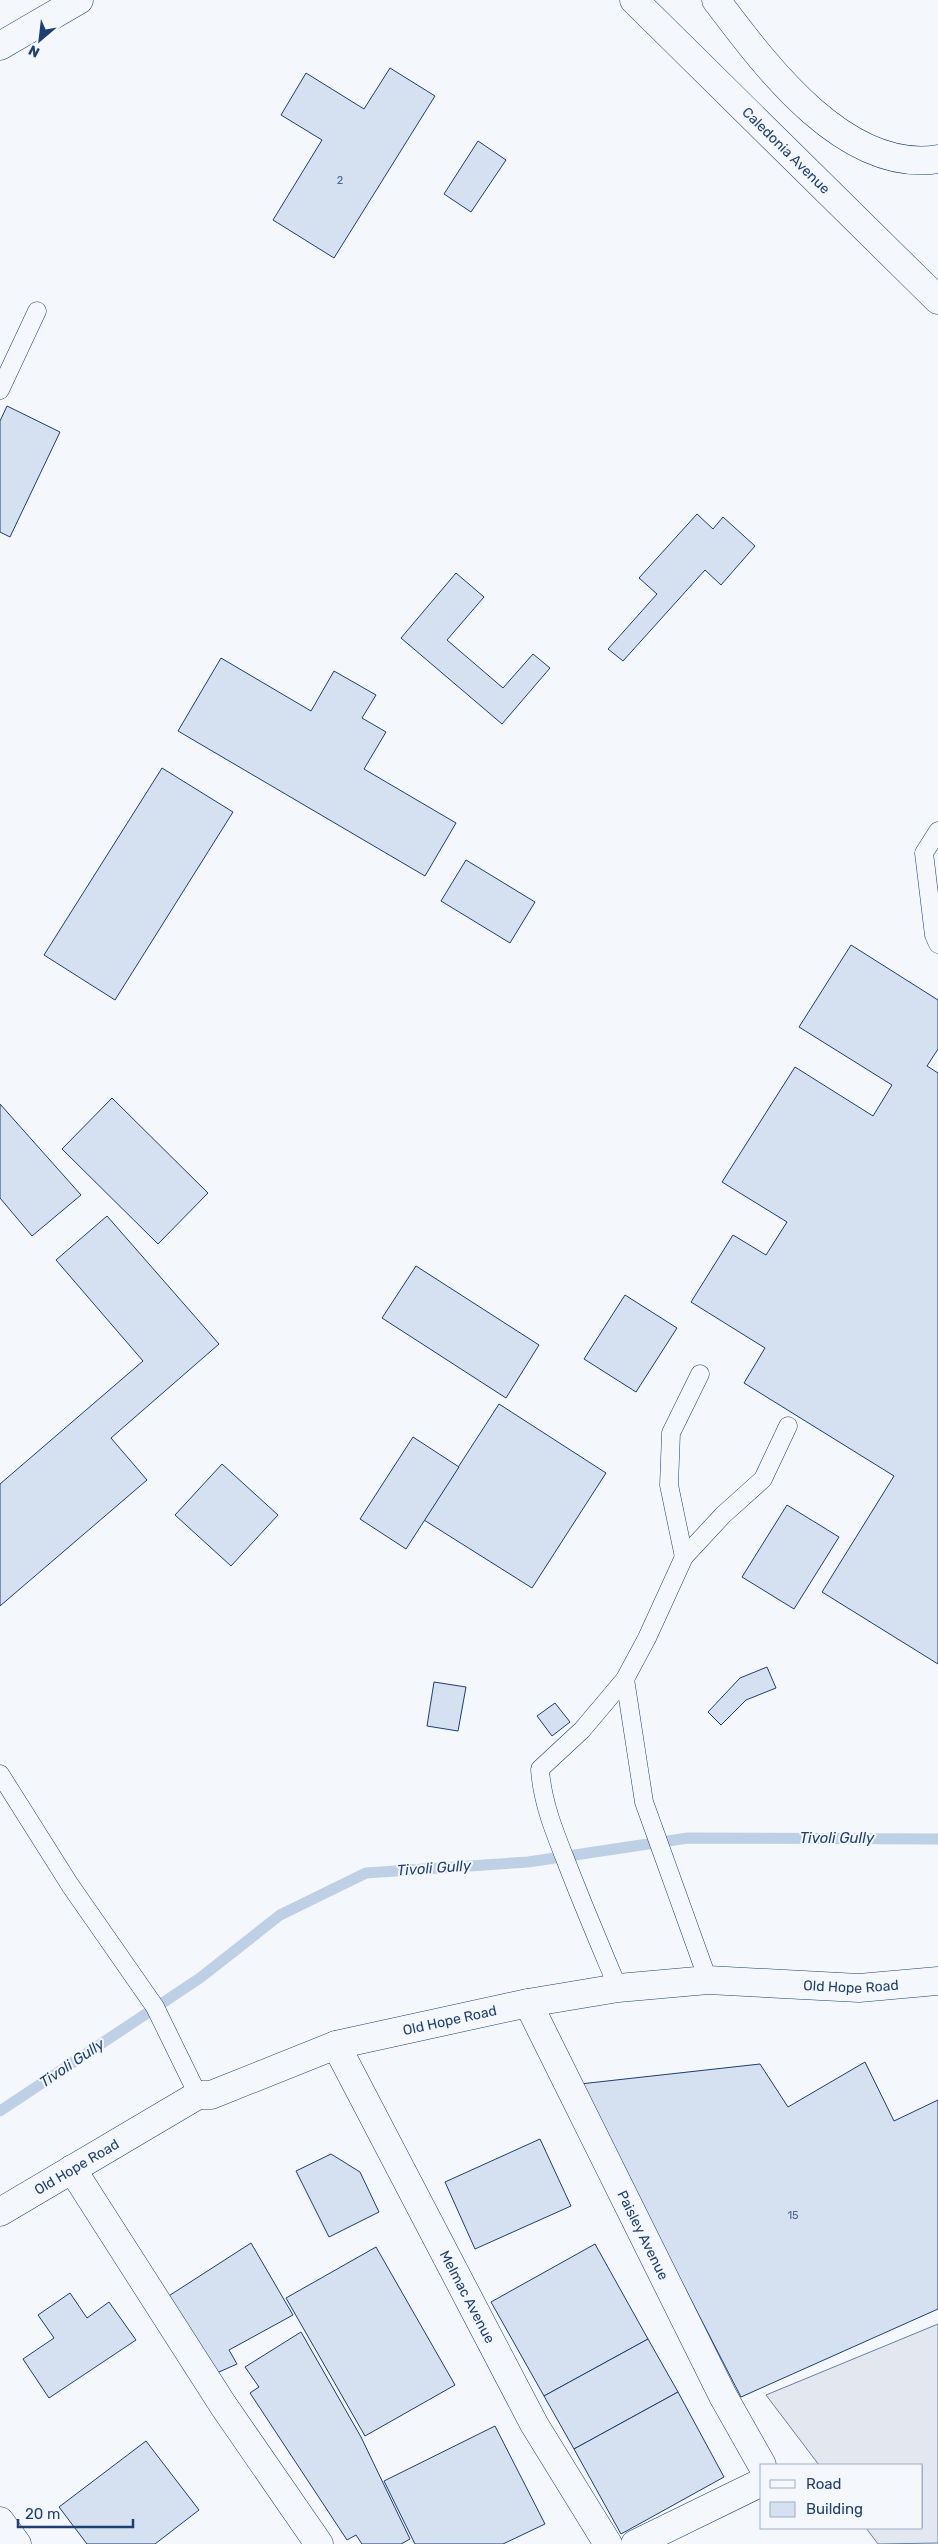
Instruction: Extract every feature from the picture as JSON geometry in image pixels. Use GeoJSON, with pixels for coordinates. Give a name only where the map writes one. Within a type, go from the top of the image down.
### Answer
{"type":"FeatureCollection","features":[{"type":"Feature","properties":{"kind":"main road"},"geometry":{"type":"LineString","coordinates":[[0,46],[79,0]]}},
{"type":"Feature","properties":{"kind":"main road","name":"Caledonia Avenue"},"geometry":{"type":"LineString","coordinates":[[634,0],[938,300]]}},
{"type":"Feature","properties":{"kind":"main road"},"geometry":{"type":"LineString","coordinates":[[716,0],[740,33],[810,112],[854,143],[899,158],[938,159]]}},
{"type":"Feature","properties":{"kind":"main road","name":"Old Hope Road"},"geometry":{"type":"LineString","coordinates":[[0,2212],[198,2095],[211,2096],[336,2045],[528,2003],[618,1988],[708,1980],[859,1988],[938,1980]]}},
{"type":"Feature","properties":{"kind":"main road","name":"Paisley Avenue"},"geometry":{"type":"LineString","coordinates":[[528,2003],[722,2396],[761,2464]]}},
{"type":"Feature","properties":{"kind":"main road","name":"Melmac Avenue"},"geometry":{"type":"LineString","coordinates":[[336,2045],[534,2424],[608,2544]]}},
{"type":"Feature","properties":{"kind":"main road"},"geometry":{"type":"LineString","coordinates":[[72,2169],[223,2405],[319,2544]]}},
{"type":"Feature","properties":{"kind":"main road"},"geometry":{"type":"LineString","coordinates":[[634,2544],[760,2483]]}},
{"type":"Feature","properties":{"kind":"main road"},"geometry":{"type":"LineString","coordinates":[[0,2521],[17,2544]]}},
{"type":"Feature","properties":{"kind":"lane"},"geometry":{"type":"LineString","coordinates":[[0,390],[37,311]]}},
{"type":"Feature","properties":{"kind":"lane"},"geometry":{"type":"LineString","coordinates":[[938,831],[924,853],[934,936],[938,944]]}},
{"type":"Feature","properties":{"kind":"lane"},"geometry":{"type":"LineString","coordinates":[[684,1556],[669,1485],[672,1433],[700,1374]]}},
{"type":"Feature","properties":{"kind":"lane"},"geometry":{"type":"LineString","coordinates":[[618,1988],[584,1909],[554,1829],[541,1785],[540,1769],[582,1730],[624,1679],[648,1638],[684,1556],[723,1515],[763,1479],[788,1426]]}},
{"type":"Feature","properties":{"kind":"lane"},"geometry":{"type":"LineString","coordinates":[[624,1679],[644,1802],[708,1980]]}},
{"type":"Feature","properties":{"kind":"lane"},"geometry":{"type":"LineString","coordinates":[[0,1774],[70,1884],[155,2007],[198,2095]]}},
{"type":"Feature","properties":{"kind":"shaded area"},"geometry":{"type":"Polygon","coordinates":[[[938,2324],[938,2543],[878,2544],[867,2529],[923,2529],[923,2464],[818,2464],[766,2395],[938,2324]]]}},
{"type":"Feature","properties":{"kind":"building"},"geometry":{"type":"Polygon","coordinates":[[[390,68],[435,96],[334,258],[273,220],[322,140],[281,115],[306,73],[364,109],[390,68]]]}},
{"type":"Feature","properties":{"kind":"building"},"geometry":{"type":"Polygon","coordinates":[[[478,141],[506,160],[471,212],[444,194],[478,141]]]}},
{"type":"Feature","properties":{"kind":"building"},"geometry":{"type":"Polygon","coordinates":[[[7,406],[60,432],[10,537],[0,532],[0,421],[7,406]]]}},
{"type":"Feature","properties":{"kind":"building"},"geometry":{"type":"Polygon","coordinates":[[[697,514],[713,529],[723,517],[755,546],[721,585],[705,570],[623,661],[608,649],[657,594],[639,578],[697,514]]]}},
{"type":"Feature","properties":{"kind":"building"},"geometry":{"type":"Polygon","coordinates":[[[456,573],[484,597],[447,640],[503,688],[533,654],[550,668],[502,724],[401,638],[456,573]]]}},
{"type":"Feature","properties":{"kind":"building"},"geometry":{"type":"Polygon","coordinates":[[[221,658],[311,711],[334,671],[376,695],[362,718],[386,732],[364,769],[456,823],[425,876],[178,731],[221,658]]]}},
{"type":"Feature","properties":{"kind":"building"},"geometry":{"type":"Polygon","coordinates":[[[162,768],[233,812],[115,1000],[44,955],[162,768]]]}},
{"type":"Feature","properties":{"kind":"building"},"geometry":{"type":"Polygon","coordinates":[[[466,860],[535,902],[510,943],[441,901],[466,860]]]}},
{"type":"Feature","properties":{"kind":"building"},"geometry":{"type":"Polygon","coordinates":[[[851,945],[938,1000],[938,1049],[927,1066],[938,1073],[938,1664],[822,1592],[894,1476],[744,1383],[765,1348],[691,1302],[733,1235],[766,1255],[787,1222],[722,1182],[795,1067],[873,1116],[892,1085],[799,1027],[851,945]]]}},
{"type":"Feature","properties":{"kind":"building"},"geometry":{"type":"Polygon","coordinates":[[[112,1098],[208,1193],[158,1244],[62,1149],[112,1098]]]}},
{"type":"Feature","properties":{"kind":"building"},"geometry":{"type":"Polygon","coordinates":[[[0,1104],[81,1195],[32,1236],[0,1198],[0,1104]]]}},
{"type":"Feature","properties":{"kind":"building"},"geometry":{"type":"Polygon","coordinates":[[[107,1216],[219,1344],[111,1438],[147,1480],[0,1606],[0,1484],[143,1361],[56,1260],[107,1216]]]}},
{"type":"Feature","properties":{"kind":"building"},"geometry":{"type":"Polygon","coordinates":[[[416,1266],[539,1345],[506,1398],[382,1318],[416,1266]]]}},
{"type":"Feature","properties":{"kind":"building"},"geometry":{"type":"Polygon","coordinates":[[[625,1295],[677,1328],[636,1392],[584,1359],[625,1295]]]}},
{"type":"Feature","properties":{"kind":"building"},"geometry":{"type":"Polygon","coordinates":[[[499,1404],[606,1473],[532,1588],[424,1520],[499,1404]]]}},
{"type":"Feature","properties":{"kind":"building"},"geometry":{"type":"Polygon","coordinates":[[[413,1437],[459,1467],[406,1549],[360,1519],[413,1437]]]}},
{"type":"Feature","properties":{"kind":"building"},"geometry":{"type":"Polygon","coordinates":[[[222,1464],[278,1515],[231,1566],[175,1515],[222,1464]]]}},
{"type":"Feature","properties":{"kind":"building"},"geometry":{"type":"Polygon","coordinates":[[[787,1505],[839,1537],[794,1609],[742,1577],[787,1505]]]}},
{"type":"Feature","properties":{"kind":"building"},"geometry":{"type":"Polygon","coordinates":[[[767,1667],[776,1688],[746,1700],[721,1725],[708,1712],[740,1678],[767,1667]]]}},
{"type":"Feature","properties":{"kind":"building"},"geometry":{"type":"Polygon","coordinates":[[[434,1682],[466,1687],[458,1731],[427,1726],[434,1682]]]}},
{"type":"Feature","properties":{"kind":"building"},"geometry":{"type":"Polygon","coordinates":[[[555,1703],[570,1722],[552,1736],[537,1716],[555,1703]]]}},
{"type":"Feature","properties":{"kind":"building"},"geometry":{"type":"Polygon","coordinates":[[[865,2062],[894,2121],[938,2100],[938,2309],[741,2397],[580,2084],[760,2064],[788,2107],[865,2062]]]}},
{"type":"Feature","properties":{"kind":"building"},"geometry":{"type":"Polygon","coordinates":[[[540,2139],[571,2206],[475,2249],[445,2182],[540,2139]]]}},
{"type":"Feature","properties":{"kind":"building"},"geometry":{"type":"Polygon","coordinates":[[[331,2154],[360,2172],[379,2212],[329,2237],[296,2171],[331,2154]]]}},
{"type":"Feature","properties":{"kind":"building"},"geometry":{"type":"Polygon","coordinates":[[[251,2243],[293,2315],[229,2350],[237,2364],[210,2376],[164,2299],[251,2243]]]}},
{"type":"Feature","properties":{"kind":"building"},"geometry":{"type":"Polygon","coordinates":[[[595,2244],[648,2339],[544,2396],[491,2302],[595,2244]]]}},
{"type":"Feature","properties":{"kind":"building"},"geometry":{"type":"Polygon","coordinates":[[[376,2247],[455,2385],[365,2436],[286,2298],[376,2247]]]}},
{"type":"Feature","properties":{"kind":"building"},"geometry":{"type":"Polygon","coordinates":[[[70,2293],[87,2318],[109,2302],[136,2340],[49,2398],[23,2359],[54,2338],[38,2315],[70,2293]]]}},
{"type":"Feature","properties":{"kind":"building"},"geometry":{"type":"Polygon","coordinates":[[[301,2332],[361,2437],[410,2539],[401,2544],[362,2544],[356,2535],[347,2540],[250,2393],[259,2387],[245,2367],[301,2332]]]}},
{"type":"Feature","properties":{"kind":"building"},"geometry":{"type":"Polygon","coordinates":[[[648,2339],[678,2392],[574,2449],[544,2396],[648,2339]]]}},
{"type":"Feature","properties":{"kind":"building"},"geometry":{"type":"Polygon","coordinates":[[[678,2392],[724,2477],[621,2534],[574,2449],[678,2392]]]}},
{"type":"Feature","properties":{"kind":"building"},"geometry":{"type":"Polygon","coordinates":[[[495,2426],[545,2524],[503,2544],[415,2544],[384,2481],[495,2426]]]}},
{"type":"Feature","properties":{"kind":"building"},"geometry":{"type":"Polygon","coordinates":[[[146,2441],[199,2510],[155,2544],[87,2544],[59,2507],[146,2441]]]}},
{"type":"Feature","properties":{"kind":"waterway","name":"Tivoli Gully"},"geometry":{"type":"LineString","coordinates":[[0,2111],[200,1978],[280,1915],[366,1873],[528,1862],[688,1838],[938,1839]]}}]}
